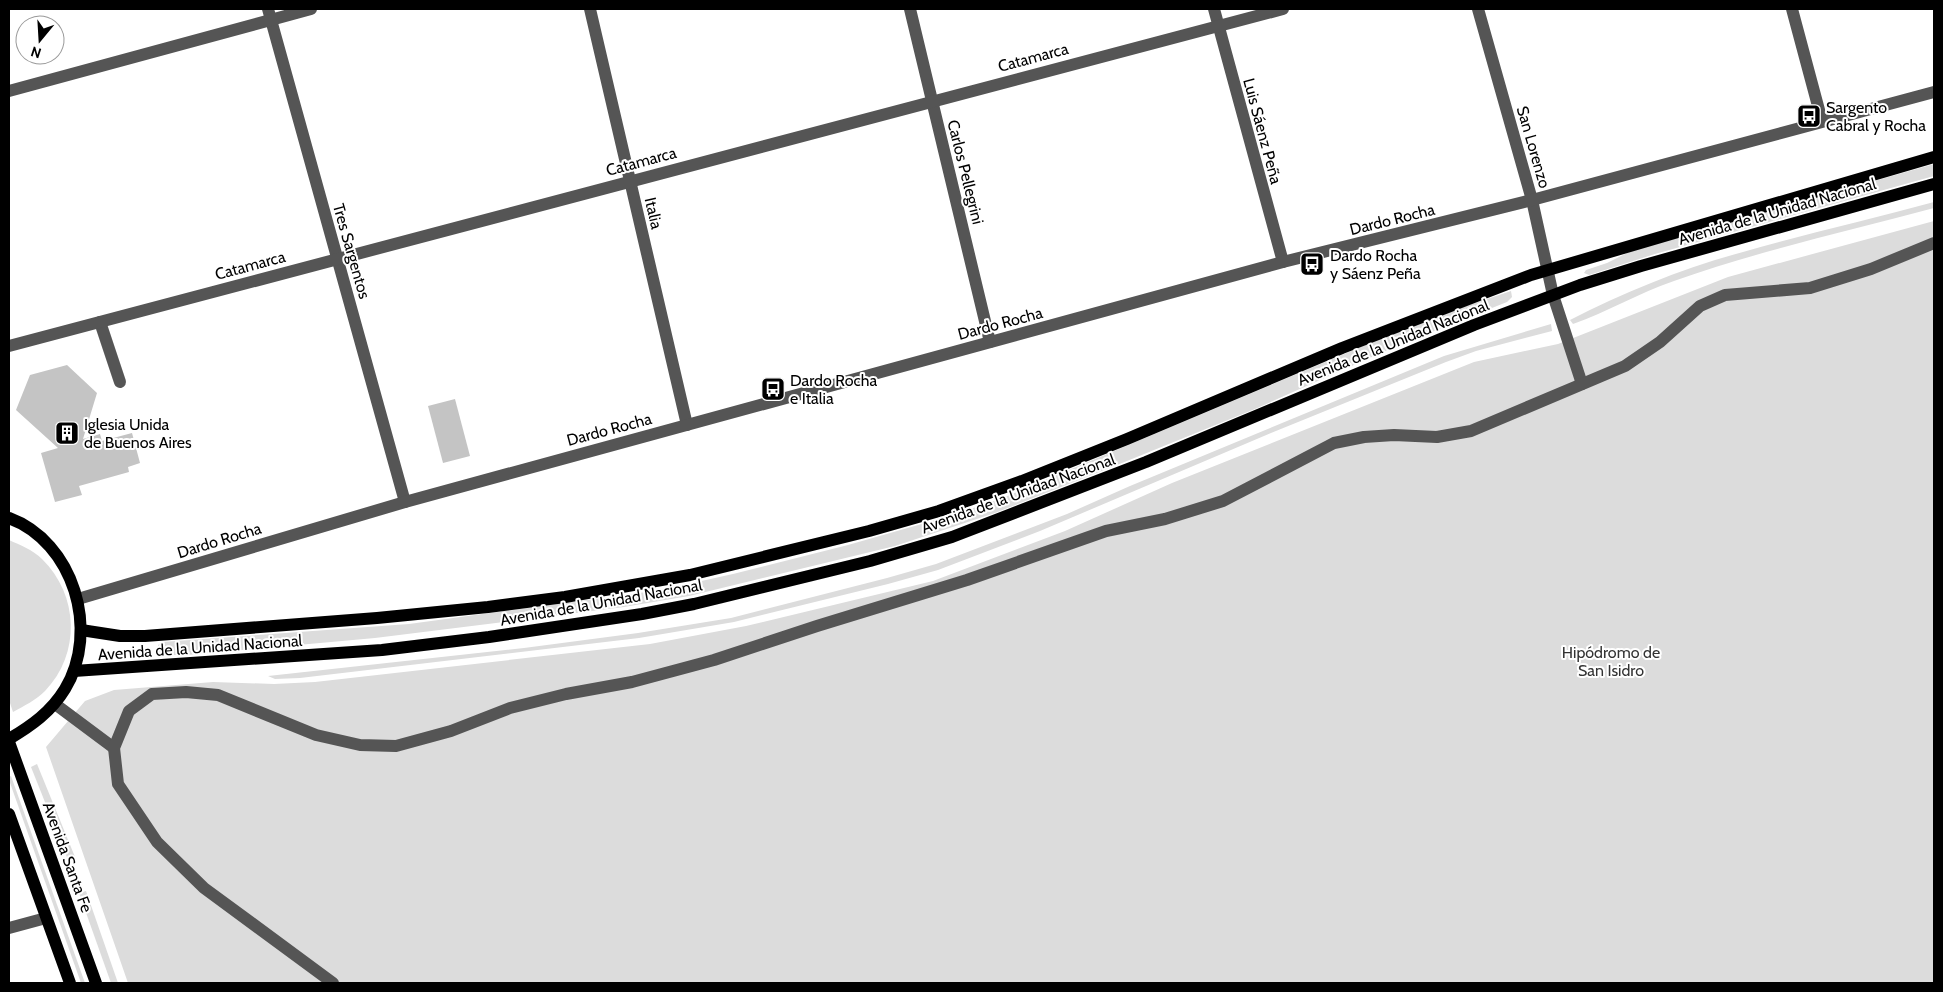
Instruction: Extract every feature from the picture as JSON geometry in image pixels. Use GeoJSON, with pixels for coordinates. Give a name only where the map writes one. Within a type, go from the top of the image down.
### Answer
{"type":"FeatureCollection","features":[{"type":"Feature","properties":{"kind":"main road","name":"Avenida de la Unidad Nacional"},"geometry":{"type":"LineString","coordinates":[[81,630],[120,636],[145,636],[488,608],[655,582],[860,533],[938,510],[1022,481],[1127,439],[1342,348],[1462,300],[1547,269],[1934,158]]}},
{"type":"Feature","properties":{"kind":"main road","name":"Avenida de la Unidad Nacional"},"geometry":{"type":"LineString","coordinates":[[74,671],[382,650],[489,637],[642,614],[694,604],[870,562],[952,538],[1137,466],[1474,325],[1553,295],[1640,266],[1934,184]]}},
{"type":"Feature","properties":{"kind":"main road"},"geometry":{"type":"LineString","coordinates":[[9,518],[36,534],[54,552],[68,574],[78,599],[81,630],[74,671],[66,688],[55,704],[35,724],[9,741]]}},
{"type":"Feature","properties":{"kind":"main road","name":"Avenida Santa Fe"},"geometry":{"type":"LineString","coordinates":[[9,741],[96,983]]}},
{"type":"Feature","properties":{"kind":"main road"},"geometry":{"type":"LineString","coordinates":[[9,814],[70,983]]}},
{"type":"Feature","properties":{"kind":"street"},"geometry":{"type":"LineString","coordinates":[[9,91],[269,14],[311,9]]}},
{"type":"Feature","properties":{"kind":"street","name":"Italia"},"geometry":{"type":"LineString","coordinates":[[590,9],[687,425]]}},
{"type":"Feature","properties":{"kind":"street","name":"Carlos Pellegrini"},"geometry":{"type":"LineString","coordinates":[[910,9],[990,342]]}},
{"type":"Feature","properties":{"kind":"street","name":"Luis Sáenz Peña"},"geometry":{"type":"LineString","coordinates":[[1214,9],[1283,262]]}},
{"type":"Feature","properties":{"kind":"street","name":"Catamarca"},"geometry":{"type":"LineString","coordinates":[[9,346],[630,180],[1283,9]]}},
{"type":"Feature","properties":{"kind":"street","name":"San Lorenzo"},"geometry":{"type":"LineString","coordinates":[[1478,9],[1532,200],[1553,295],[1582,384]]}},
{"type":"Feature","properties":{"kind":"street"},"geometry":{"type":"LineString","coordinates":[[1792,9],[1822,121]]}},
{"type":"Feature","properties":{"kind":"street","name":"Tres Sargentos"},"geometry":{"type":"LineString","coordinates":[[269,14],[405,502]]}},
{"type":"Feature","properties":{"kind":"street","name":"Dardo Rocha"},"geometry":{"type":"LineString","coordinates":[[78,599],[405,502],[990,342],[1283,262],[1532,200],[1934,92]]}},
{"type":"Feature","properties":{"kind":"street"},"geometry":{"type":"LineString","coordinates":[[333,983],[204,888],[158,842],[118,784],[114,748],[129,711],[152,694],[186,692],[218,695],[316,735],[360,745],[396,746],[451,731],[510,708],[566,694],[632,682],[714,660],[968,580],[1106,531],[1165,519],[1223,501],[1334,444],[1364,437],[1394,435],[1436,437],[1471,431],[1625,366],[1660,342],[1700,306],[1725,295],[1810,288],[1871,269],[1934,243]]}},
{"type":"Feature","properties":{"kind":"street"},"geometry":{"type":"LineString","coordinates":[[100,322],[120,382]]}},
{"type":"Feature","properties":{"kind":"street"},"geometry":{"type":"LineString","coordinates":[[55,704],[114,748]]}},
{"type":"Feature","properties":{"kind":"street"},"geometry":{"type":"LineString","coordinates":[[9,928],[46,918]]}},
{"type":"Feature","properties":{"kind":"green space"},"geometry":{"type":"Polygon","coordinates":[[[1934,164],[1934,176],[1655,254],[1589,275],[1584,273],[1586,270],[1607,263],[1633,250],[1934,164]]]}},
{"type":"Feature","properties":{"kind":"green space"},"geometry":{"type":"Polygon","coordinates":[[[1934,202],[1934,208],[1738,260],[1661,286],[1573,324],[1570,320],[1633,290],[1698,265],[1767,245],[1934,202]]]}},
{"type":"Feature","properties":{"kind":"green space","name":"Hipódromo de San Isidro"},"geometry":{"type":"Polygon","coordinates":[[[1934,221],[1934,983],[128,983],[46,747],[85,701],[114,690],[213,682],[274,684],[315,682],[650,644],[746,626],[933,581],[1065,531],[1172,483],[1474,362],[1558,344],[1728,277],[1934,221]]]}},
{"type":"Feature","properties":{"kind":"green space"},"geometry":{"type":"Polygon","coordinates":[[[1511,291],[1512,297],[1507,302],[1392,348],[1255,409],[995,513],[895,546],[689,596],[624,607],[375,638],[187,655],[160,655],[158,645],[162,642],[409,624],[661,590],[848,545],[953,515],[1005,497],[1382,338],[1511,291]]]}},
{"type":"Feature","properties":{"kind":"green space"},"geometry":{"type":"Polygon","coordinates":[[[1551,324],[1552,331],[1476,351],[1446,362],[1271,433],[1040,531],[938,570],[888,584],[734,622],[639,638],[300,678],[275,679],[268,676],[524,648],[638,633],[731,618],[887,578],[936,564],[1067,514],[1444,356],[1551,324]]]}},
{"type":"Feature","properties":{"kind":"green space"},"geometry":{"type":"Polygon","coordinates":[[[9,540],[35,553],[54,573],[69,607],[71,625],[70,642],[65,660],[57,676],[45,691],[30,703],[13,712],[9,700],[9,540]]]}},
{"type":"Feature","properties":{"kind":"green space"},"geometry":{"type":"Polygon","coordinates":[[[37,764],[75,857],[68,860],[31,767],[37,764]]]}},
{"type":"Feature","properties":{"kind":"green space"},"geometry":{"type":"Polygon","coordinates":[[[11,776],[85,983],[81,983],[9,780],[11,776]]]}},
{"type":"Feature","properties":{"kind":"green space"},"geometry":{"type":"Polygon","coordinates":[[[86,891],[118,983],[111,983],[79,893],[86,891]]]}},
{"type":"Feature","properties":{"kind":"building","name":"Iglesia Unida de Buenos Aires"},"geometry":{"type":"Polygon","coordinates":[[[67,365],[97,393],[83,439],[100,434],[102,441],[132,433],[140,463],[128,467],[129,472],[79,486],[82,495],[55,502],[41,453],[58,448],[16,410],[30,375],[67,365]]]}},
{"type":"Feature","properties":{"kind":"building"},"geometry":{"type":"Polygon","coordinates":[[[455,399],[470,456],[443,463],[428,406],[455,399]]]}},
{"type":"Feature","properties":{"kind":"place","name":"Sargento Cabral y Rocha"},"geometry":{"type":"Point","coordinates":[1809,116]}},
{"type":"Feature","properties":{"kind":"place","name":"Dardo Rocha y Sáenz Peña"},"geometry":{"type":"Point","coordinates":[1312,264]}},
{"type":"Feature","properties":{"kind":"place","name":"Dardo Rocha e Italia"},"geometry":{"type":"Point","coordinates":[773,389]}},
{"type":"Feature","properties":{"kind":"place","name":"Iglesia Unida de Buenos Aires"},"geometry":{"type":"Point","coordinates":[67,433]}}]}
